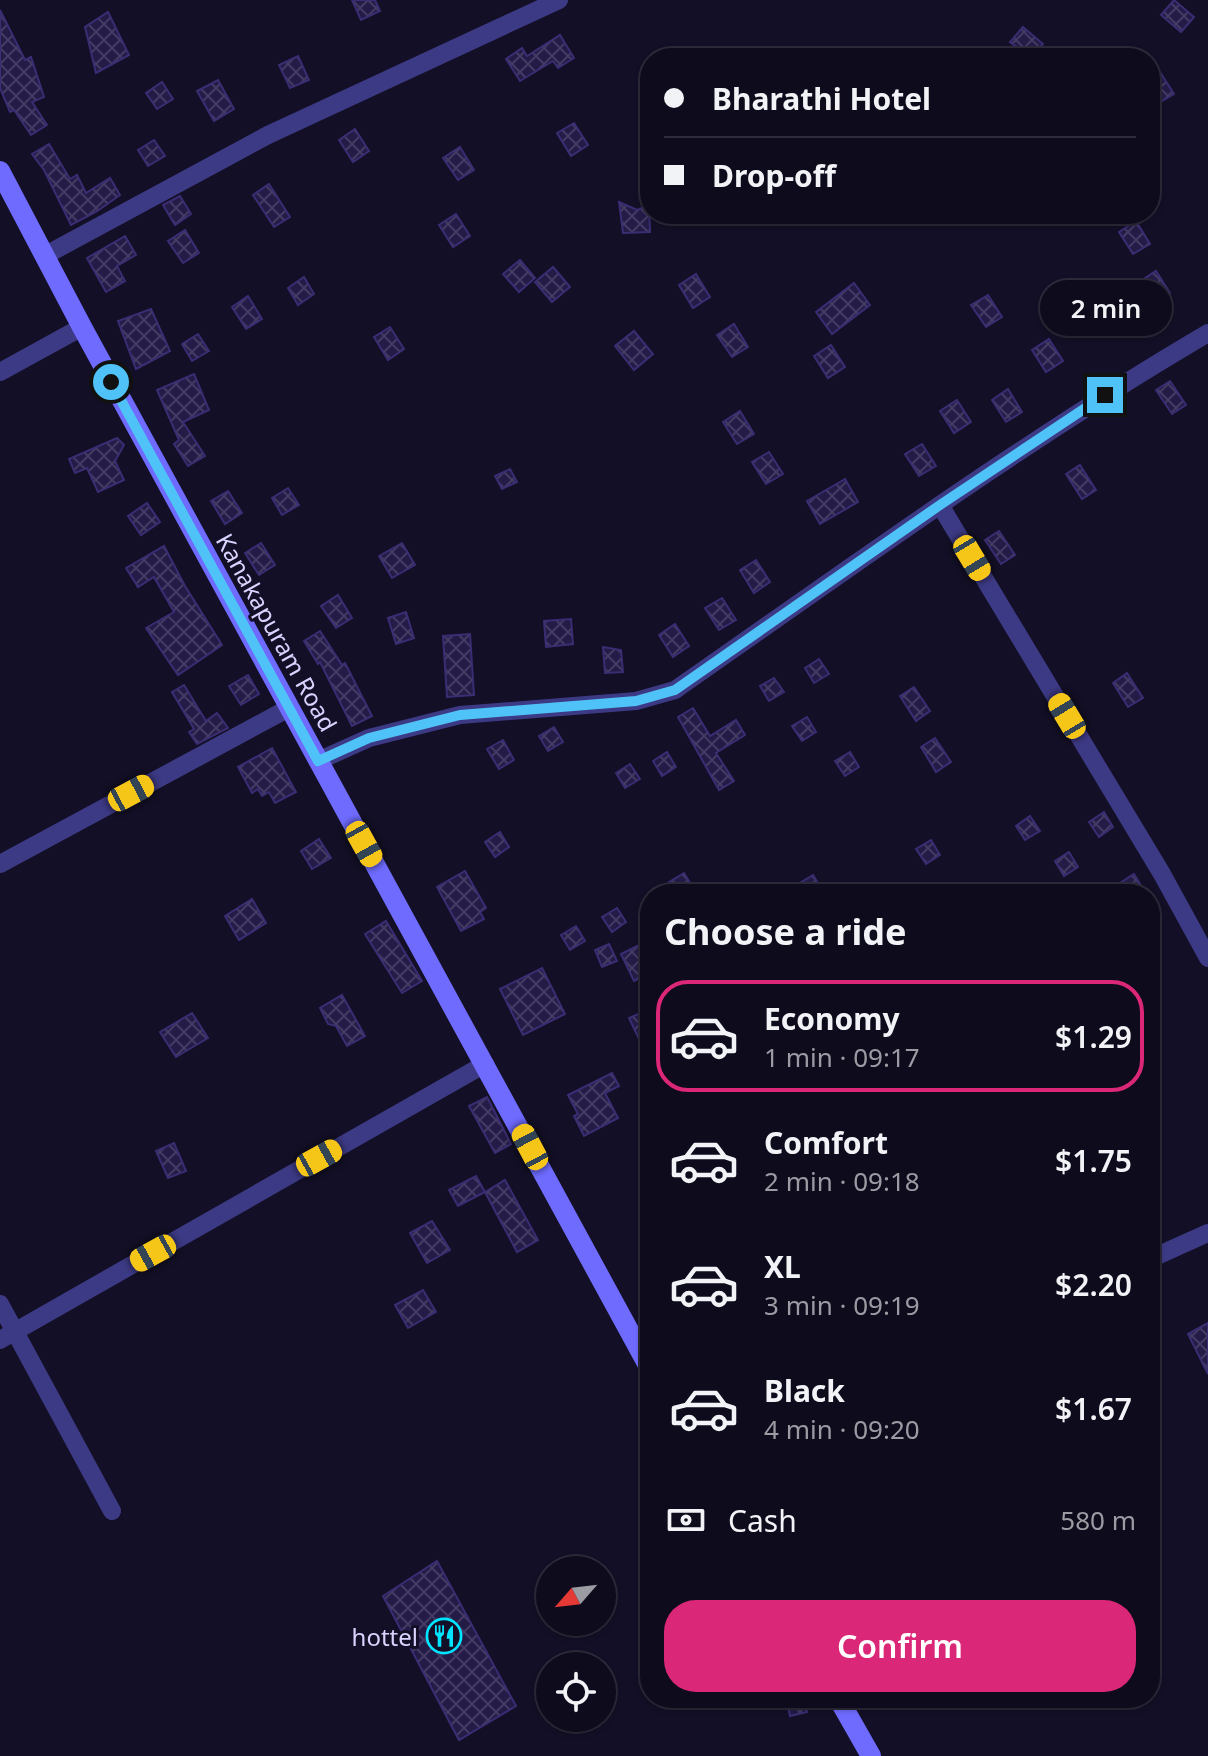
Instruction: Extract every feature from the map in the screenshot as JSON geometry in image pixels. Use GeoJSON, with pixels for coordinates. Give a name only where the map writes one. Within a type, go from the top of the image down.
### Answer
{"type":"FeatureCollection","features":[{"type":"Feature","properties":{"kind":"street"},"geometry":{"type":"LineString","coordinates":[[44,256],[268,135],[559,0]]}},
{"type":"Feature","properties":{"kind":"street","name":"Kanakapuram Road"},"geometry":{"type":"LineString","coordinates":[[0,171],[640,1351]]}},
{"type":"Feature","properties":{"kind":"street"},"geometry":{"type":"LineString","coordinates":[[0,372],[82,327]]}},
{"type":"Feature","properties":{"kind":"street"},"geometry":{"type":"LineString","coordinates":[[318,761],[369,738],[460,715],[636,701],[675,690],[940,505],[1128,379],[1208,334]]}},
{"type":"Feature","properties":{"kind":"street"},"geometry":{"type":"LineString","coordinates":[[940,505],[1162,874],[1208,958]]}},
{"type":"Feature","properties":{"kind":"street"},"geometry":{"type":"LineString","coordinates":[[0,864],[289,708]]}},
{"type":"Feature","properties":{"kind":"street"},"geometry":{"type":"LineString","coordinates":[[8,1336],[485,1064]]}},
{"type":"Feature","properties":{"kind":"street"},"geometry":{"type":"LineString","coordinates":[[1160,1255],[1208,1233]]}},
{"type":"Feature","properties":{"kind":"street"},"geometry":{"type":"LineString","coordinates":[[0,1304],[8,1336],[112,1511]]}},
{"type":"Feature","properties":{"kind":"street"},"geometry":{"type":"LineString","coordinates":[[844,1708],[871,1756]]}},
{"type":"Feature","properties":{"kind":"building"},"geometry":{"type":"Polygon","coordinates":[[[352,0],[375,0],[380,11],[361,20],[352,0]]]}},
{"type":"Feature","properties":{"kind":"building"},"geometry":{"type":"Polygon","coordinates":[[[1174,0],[1194,17],[1181,32],[1161,15],[1174,0]]]}},
{"type":"Feature","properties":{"kind":"building"},"geometry":{"type":"Polygon","coordinates":[[[0,10],[25,60],[31,57],[44,97],[32,102],[47,125],[31,135],[14,110],[10,112],[0,88],[0,10]]]}},
{"type":"Feature","properties":{"kind":"building"},"geometry":{"type":"Polygon","coordinates":[[[108,12],[129,55],[96,73],[85,27],[108,12]]]}},
{"type":"Feature","properties":{"kind":"building"},"geometry":{"type":"Polygon","coordinates":[[[1023,27],[1043,44],[1040,48],[1018,48],[1010,42],[1023,27]]]}},
{"type":"Feature","properties":{"kind":"building"},"geometry":{"type":"Polygon","coordinates":[[[560,35],[574,58],[558,68],[553,61],[520,81],[506,59],[522,48],[527,56],[560,35]]]}},
{"type":"Feature","properties":{"kind":"building"},"geometry":{"type":"Polygon","coordinates":[[[298,56],[309,80],[290,88],[279,65],[298,56]]]}},
{"type":"Feature","properties":{"kind":"building"},"geometry":{"type":"Polygon","coordinates":[[[1160,72],[1174,94],[1160,102],[1160,72]]]}},
{"type":"Feature","properties":{"kind":"building"},"geometry":{"type":"Polygon","coordinates":[[[218,80],[234,109],[214,121],[197,91],[218,80]]]}},
{"type":"Feature","properties":{"kind":"building"},"geometry":{"type":"Polygon","coordinates":[[[162,82],[173,99],[157,109],[146,93],[162,82]]]}},
{"type":"Feature","properties":{"kind":"building"},"geometry":{"type":"Polygon","coordinates":[[[574,123],[588,145],[571,156],[557,133],[574,123]]]}},
{"type":"Feature","properties":{"kind":"building"},"geometry":{"type":"Polygon","coordinates":[[[355,129],[369,151],[353,162],[339,140],[355,129]]]}},
{"type":"Feature","properties":{"kind":"building"},"geometry":{"type":"Polygon","coordinates":[[[154,140],[165,156],[148,166],[138,150],[154,140]]]}},
{"type":"Feature","properties":{"kind":"building"},"geometry":{"type":"Polygon","coordinates":[[[49,144],[70,179],[77,175],[86,193],[110,178],[120,195],[71,225],[44,170],[32,154],[49,144]]]}},
{"type":"Feature","properties":{"kind":"building"},"geometry":{"type":"Polygon","coordinates":[[[460,147],[474,170],[458,180],[443,158],[460,147]]]}},
{"type":"Feature","properties":{"kind":"building"},"geometry":{"type":"Polygon","coordinates":[[[269,184],[290,217],[274,227],[253,195],[269,184]]]}},
{"type":"Feature","properties":{"kind":"building"},"geometry":{"type":"Polygon","coordinates":[[[180,196],[191,214],[175,225],[163,205],[180,196]]]}},
{"type":"Feature","properties":{"kind":"building"},"geometry":{"type":"Polygon","coordinates":[[[619,202],[640,209],[640,224],[650,224],[650,232],[623,233],[619,202]]]}},
{"type":"Feature","properties":{"kind":"building"},"geometry":{"type":"Polygon","coordinates":[[[456,214],[470,236],[453,247],[439,225],[456,214]]]}},
{"type":"Feature","properties":{"kind":"building"},"geometry":{"type":"Polygon","coordinates":[[[1131,224],[1138,224],[1150,244],[1133,254],[1119,232],[1131,224]]]}},
{"type":"Feature","properties":{"kind":"building"},"geometry":{"type":"Polygon","coordinates":[[[185,230],[199,253],[183,263],[168,241],[185,230]]]}},
{"type":"Feature","properties":{"kind":"building"},"geometry":{"type":"Polygon","coordinates":[[[125,236],[136,255],[117,266],[125,281],[106,292],[87,258],[125,236]]]}},
{"type":"Feature","properties":{"kind":"building"},"geometry":{"type":"Polygon","coordinates":[[[520,260],[535,278],[519,292],[503,274],[520,260]]]}},
{"type":"Feature","properties":{"kind":"building"},"geometry":{"type":"Polygon","coordinates":[[[553,267],[570,287],[552,302],[535,282],[553,267]]]}},
{"type":"Feature","properties":{"kind":"building"},"geometry":{"type":"Polygon","coordinates":[[[1156,271],[1170,293],[1153,304],[1139,282],[1156,271]]]}},
{"type":"Feature","properties":{"kind":"building"},"geometry":{"type":"Polygon","coordinates":[[[696,274],[710,297],[693,308],[679,285],[696,274]]]}},
{"type":"Feature","properties":{"kind":"building"},"geometry":{"type":"Polygon","coordinates":[[[304,277],[314,294],[298,305],[288,288],[304,277]]]}},
{"type":"Feature","properties":{"kind":"building"},"geometry":{"type":"Polygon","coordinates":[[[854,283],[870,305],[832,334],[816,312],[854,283]]]}},
{"type":"Feature","properties":{"kind":"building"},"geometry":{"type":"Polygon","coordinates":[[[1106,289],[1121,311],[1104,322],[1090,300],[1106,289]]]}},
{"type":"Feature","properties":{"kind":"building"},"geometry":{"type":"Polygon","coordinates":[[[988,295],[1002,317],[986,327],[971,305],[988,295]]]}},
{"type":"Feature","properties":{"kind":"building"},"geometry":{"type":"Polygon","coordinates":[[[248,296],[262,319],[246,329],[232,307],[248,296]]]}},
{"type":"Feature","properties":{"kind":"building"},"geometry":{"type":"Polygon","coordinates":[[[151,309],[170,351],[136,369],[118,321],[151,309]]]}},
{"type":"Feature","properties":{"kind":"building"},"geometry":{"type":"Polygon","coordinates":[[[734,324],[748,347],[732,357],[717,335],[734,324]]]}},
{"type":"Feature","properties":{"kind":"building"},"geometry":{"type":"Polygon","coordinates":[[[390,327],[404,349],[388,360],[374,337],[390,327]]]}},
{"type":"Feature","properties":{"kind":"building"},"geometry":{"type":"Polygon","coordinates":[[[634,331],[653,354],[634,370],[615,346],[634,331]]]}},
{"type":"Feature","properties":{"kind":"building"},"geometry":{"type":"Polygon","coordinates":[[[198,334],[209,351],[192,361],[182,344],[198,334]]]}},
{"type":"Feature","properties":{"kind":"building"},"geometry":{"type":"Polygon","coordinates":[[[1049,339],[1063,361],[1046,372],[1032,350],[1049,339]]]}},
{"type":"Feature","properties":{"kind":"building"},"geometry":{"type":"Polygon","coordinates":[[[831,345],[845,367],[828,378],[814,356],[831,345]]]}},
{"type":"Feature","properties":{"kind":"building"},"geometry":{"type":"Polygon","coordinates":[[[194,374],[209,410],[183,422],[205,456],[188,466],[174,444],[179,440],[157,390],[194,374]]]}},
{"type":"Feature","properties":{"kind":"building"},"geometry":{"type":"Polygon","coordinates":[[[1170,381],[1186,405],[1172,414],[1156,390],[1170,381]]]}},
{"type":"Feature","properties":{"kind":"building"},"geometry":{"type":"Polygon","coordinates":[[[1008,389],[1022,412],[1006,422],[992,400],[1008,389]]]}},
{"type":"Feature","properties":{"kind":"building"},"geometry":{"type":"Polygon","coordinates":[[[957,400],[971,422],[954,433],[940,411],[957,400]]]}},
{"type":"Feature","properties":{"kind":"building"},"geometry":{"type":"Polygon","coordinates":[[[740,411],[754,434],[737,444],[723,422],[740,411]]]}},
{"type":"Feature","properties":{"kind":"building"},"geometry":{"type":"Polygon","coordinates":[[[117,438],[124,445],[115,461],[124,480],[98,492],[87,468],[75,473],[69,459],[117,438]]]}},
{"type":"Feature","properties":{"kind":"building"},"geometry":{"type":"Polygon","coordinates":[[[922,444],[936,466],[919,476],[905,454],[922,444]]]}},
{"type":"Feature","properties":{"kind":"building"},"geometry":{"type":"Polygon","coordinates":[[[769,452],[783,474],[766,484],[752,462],[769,452]]]}},
{"type":"Feature","properties":{"kind":"building"},"geometry":{"type":"Polygon","coordinates":[[[1080,465],[1096,490],[1082,499],[1066,474],[1080,465]]]}},
{"type":"Feature","properties":{"kind":"building"},"geometry":{"type":"Polygon","coordinates":[[[510,469],[517,482],[502,489],[495,476],[510,469]]]}},
{"type":"Feature","properties":{"kind":"building"},"geometry":{"type":"Polygon","coordinates":[[[845,479],[858,502],[820,524],[807,501],[845,479]]]}},
{"type":"Feature","properties":{"kind":"building"},"geometry":{"type":"Polygon","coordinates":[[[288,488],[299,505],[282,515],[272,498],[288,488]]]}},
{"type":"Feature","properties":{"kind":"building"},"geometry":{"type":"Polygon","coordinates":[[[228,491],[242,513],[225,524],[211,501],[228,491]]]}},
{"type":"Feature","properties":{"kind":"building"},"geometry":{"type":"Polygon","coordinates":[[[147,503],[160,522],[141,535],[128,516],[147,503]]]}},
{"type":"Feature","properties":{"kind":"building"},"geometry":{"type":"Polygon","coordinates":[[[999,531],[1015,555],[1001,564],[985,540],[999,531]]]}},
{"type":"Feature","properties":{"kind":"building"},"geometry":{"type":"Polygon","coordinates":[[[261,543],[275,565],[259,575],[245,553],[261,543]]]}},
{"type":"Feature","properties":{"kind":"building"},"geometry":{"type":"Polygon","coordinates":[[[402,543],[415,565],[392,578],[379,556],[402,543]]]}},
{"type":"Feature","properties":{"kind":"building"},"geometry":{"type":"Polygon","coordinates":[[[164,546],[222,645],[178,675],[146,628],[174,612],[154,577],[138,587],[126,568],[164,546]]]}},
{"type":"Feature","properties":{"kind":"building"},"geometry":{"type":"Polygon","coordinates":[[[756,560],[770,582],[754,593],[740,570],[756,560]]]}},
{"type":"Feature","properties":{"kind":"building"},"geometry":{"type":"Polygon","coordinates":[[[338,595],[352,618],[336,628],[321,606],[338,595]]]}},
{"type":"Feature","properties":{"kind":"building"},"geometry":{"type":"Polygon","coordinates":[[[722,598],[736,620],[719,630],[705,608],[722,598]]]}},
{"type":"Feature","properties":{"kind":"building"},"geometry":{"type":"Polygon","coordinates":[[[406,612],[414,638],[396,644],[388,618],[406,612]]]}},
{"type":"Feature","properties":{"kind":"building"},"geometry":{"type":"Polygon","coordinates":[[[571,619],[573,644],[546,647],[544,621],[571,619]]]}},
{"type":"Feature","properties":{"kind":"building"},"geometry":{"type":"Polygon","coordinates":[[[675,624],[689,646],[673,657],[659,635],[675,624]]]}},
{"type":"Feature","properties":{"kind":"building"},"geometry":{"type":"Polygon","coordinates":[[[320,631],[342,665],[345,663],[372,716],[352,726],[320,662],[318,664],[304,641],[320,631]]]}},
{"type":"Feature","properties":{"kind":"building"},"geometry":{"type":"Polygon","coordinates":[[[470,634],[474,695],[447,697],[443,636],[470,634]]]}},
{"type":"Feature","properties":{"kind":"building"},"geometry":{"type":"Polygon","coordinates":[[[603,647],[621,650],[623,672],[605,673],[603,647]]]}},
{"type":"Feature","properties":{"kind":"building"},"geometry":{"type":"Polygon","coordinates":[[[819,659],[829,674],[814,683],[805,668],[819,659]]]}},
{"type":"Feature","properties":{"kind":"building"},"geometry":{"type":"Polygon","coordinates":[[[1127,673],[1143,698],[1128,707],[1113,683],[1127,673]]]}},
{"type":"Feature","properties":{"kind":"building"},"geometry":{"type":"Polygon","coordinates":[[[248,675],[259,694],[241,705],[229,686],[248,675]]]}},
{"type":"Feature","properties":{"kind":"building"},"geometry":{"type":"Polygon","coordinates":[[[774,678],[784,692],[769,701],[760,686],[774,678]]]}},
{"type":"Feature","properties":{"kind":"building"},"geometry":{"type":"Polygon","coordinates":[[[184,685],[206,721],[217,713],[228,728],[197,744],[189,732],[194,729],[172,692],[184,685]]]}},
{"type":"Feature","properties":{"kind":"building"},"geometry":{"type":"Polygon","coordinates":[[[914,687],[930,711],[916,721],[900,696],[914,687]]]}},
{"type":"Feature","properties":{"kind":"building"},"geometry":{"type":"Polygon","coordinates":[[[693,708],[710,736],[736,720],[745,735],[716,753],[734,781],[719,790],[678,717],[693,708]]]}},
{"type":"Feature","properties":{"kind":"building"},"geometry":{"type":"Polygon","coordinates":[[[807,717],[816,732],[802,741],[792,726],[807,717]]]}},
{"type":"Feature","properties":{"kind":"building"},"geometry":{"type":"Polygon","coordinates":[[[554,727],[563,742],[548,751],[539,736],[554,727]]]}},
{"type":"Feature","properties":{"kind":"building"},"geometry":{"type":"Polygon","coordinates":[[[935,738],[951,762],[936,772],[921,747],[935,738]]]}},
{"type":"Feature","properties":{"kind":"building"},"geometry":{"type":"Polygon","coordinates":[[[503,740],[514,760],[499,769],[487,749],[503,740]]]}},
{"type":"Feature","properties":{"kind":"building"},"geometry":{"type":"Polygon","coordinates":[[[272,748],[296,792],[275,803],[269,792],[262,796],[258,789],[252,793],[238,767],[272,748]]]}},
{"type":"Feature","properties":{"kind":"building"},"geometry":{"type":"Polygon","coordinates":[[[667,752],[676,767],[662,776],[653,761],[667,752]]]}},
{"type":"Feature","properties":{"kind":"building"},"geometry":{"type":"Polygon","coordinates":[[[850,752],[859,767],[845,776],[835,761],[850,752]]]}},
{"type":"Feature","properties":{"kind":"building"},"geometry":{"type":"Polygon","coordinates":[[[630,764],[640,779],[625,788],[616,773],[630,764]]]}},
{"type":"Feature","properties":{"kind":"building"},"geometry":{"type":"Polygon","coordinates":[[[1104,812],[1113,827],[1099,837],[1089,822],[1104,812]]]}},
{"type":"Feature","properties":{"kind":"building"},"geometry":{"type":"Polygon","coordinates":[[[1030,816],[1040,831],[1025,840],[1016,826],[1030,816]]]}},
{"type":"Feature","properties":{"kind":"building"},"geometry":{"type":"Polygon","coordinates":[[[500,832],[509,847],[495,857],[485,842],[500,832]]]}},
{"type":"Feature","properties":{"kind":"building"},"geometry":{"type":"Polygon","coordinates":[[[319,839],[331,858],[312,869],[301,851],[319,839]]]}},
{"type":"Feature","properties":{"kind":"building"},"geometry":{"type":"Polygon","coordinates":[[[931,840],[940,855],[926,864],[916,849],[931,840]]]}},
{"type":"Feature","properties":{"kind":"building"},"geometry":{"type":"Polygon","coordinates":[[[1069,852],[1078,867],[1064,876],[1055,861],[1069,852]]]}},
{"type":"Feature","properties":{"kind":"building"},"geometry":{"type":"Polygon","coordinates":[[[465,871],[486,908],[480,912],[484,919],[461,931],[437,887],[465,871]]]}},
{"type":"Feature","properties":{"kind":"building"},"geometry":{"type":"Polygon","coordinates":[[[684,873],[691,884],[670,884],[684,873]]]}},
{"type":"Feature","properties":{"kind":"building"},"geometry":{"type":"Polygon","coordinates":[[[1134,874],[1140,884],[1121,884],[1134,874]]]}},
{"type":"Feature","properties":{"kind":"building"},"geometry":{"type":"Polygon","coordinates":[[[813,875],[818,884],[798,884],[813,875]]]}},
{"type":"Feature","properties":{"kind":"building"},"geometry":{"type":"Polygon","coordinates":[[[252,899],[266,923],[239,940],[225,916],[252,899]]]}},
{"type":"Feature","properties":{"kind":"building"},"geometry":{"type":"Polygon","coordinates":[[[617,908],[626,922],[612,932],[602,917],[617,908]]]}},
{"type":"Feature","properties":{"kind":"building"},"geometry":{"type":"Polygon","coordinates":[[[386,921],[422,981],[402,993],[365,934],[386,921]]]}},
{"type":"Feature","properties":{"kind":"building"},"geometry":{"type":"Polygon","coordinates":[[[576,926],[585,941],[570,950],[561,935],[576,926]]]}},
{"type":"Feature","properties":{"kind":"building"},"geometry":{"type":"Polygon","coordinates":[[[609,944],[617,961],[602,967],[595,950],[609,944]]]}},
{"type":"Feature","properties":{"kind":"building"},"geometry":{"type":"Polygon","coordinates":[[[639,945],[640,978],[634,981],[621,954],[639,945]]]}},
{"type":"Feature","properties":{"kind":"building"},"geometry":{"type":"Polygon","coordinates":[[[542,968],[565,1014],[523,1035],[500,989],[542,968]]]}},
{"type":"Feature","properties":{"kind":"building"},"geometry":{"type":"Polygon","coordinates":[[[342,995],[365,1036],[347,1046],[336,1026],[328,1024],[320,1008],[342,995]]]}},
{"type":"Feature","properties":{"kind":"building"},"geometry":{"type":"Polygon","coordinates":[[[192,1013],[208,1038],[176,1057],[160,1032],[192,1013]]]}},
{"type":"Feature","properties":{"kind":"building"},"geometry":{"type":"Polygon","coordinates":[[[640,1013],[640,1041],[629,1018],[640,1013]]]}},
{"type":"Feature","properties":{"kind":"building"},"geometry":{"type":"Polygon","coordinates":[[[612,1073],[619,1086],[605,1093],[618,1118],[584,1136],[574,1116],[578,1114],[568,1095],[612,1073]]]}},
{"type":"Feature","properties":{"kind":"building"},"geometry":{"type":"Polygon","coordinates":[[[487,1097],[511,1144],[495,1153],[469,1106],[487,1097]]]}},
{"type":"Feature","properties":{"kind":"building"},"geometry":{"type":"Polygon","coordinates":[[[174,1143],[186,1171],[168,1178],[156,1151],[174,1143]]]}},
{"type":"Feature","properties":{"kind":"building"},"geometry":{"type":"Polygon","coordinates":[[[476,1176],[485,1192],[458,1206],[449,1190],[476,1176]]]}},
{"type":"Feature","properties":{"kind":"building"},"geometry":{"type":"Polygon","coordinates":[[[505,1180],[538,1240],[517,1252],[485,1192],[505,1180]]]}},
{"type":"Feature","properties":{"kind":"building"},"geometry":{"type":"Polygon","coordinates":[[[432,1221],[450,1250],[427,1263],[410,1233],[432,1221]]]}},
{"type":"Feature","properties":{"kind":"building"},"geometry":{"type":"Polygon","coordinates":[[[423,1290],[436,1312],[408,1328],[395,1305],[423,1290]]]}},
{"type":"Feature","properties":{"kind":"building"},"geometry":{"type":"Polygon","coordinates":[[[1208,1323],[1208,1374],[1188,1334],[1208,1323]]]}},
{"type":"Feature","properties":{"kind":"building"},"geometry":{"type":"Polygon","coordinates":[[[437,1561],[516,1706],[459,1740],[383,1596],[437,1561]]]}},
{"type":"Feature","properties":{"kind":"building"},"geometry":{"type":"Polygon","coordinates":[[[788,1708],[806,1708],[807,1712],[790,1716],[788,1708]]]}},
{"type":"Feature","properties":{"kind":"place","name":"hottel"},"geometry":{"type":"Point","coordinates":[444,1636]}},
{"type":"Feature","properties":{"kind":"route"},"geometry":{"type":"LineString","coordinates":[[111,382],[318,761],[369,738],[460,715],[636,701],[675,690],[940,505],[1105,395]]}}]}
